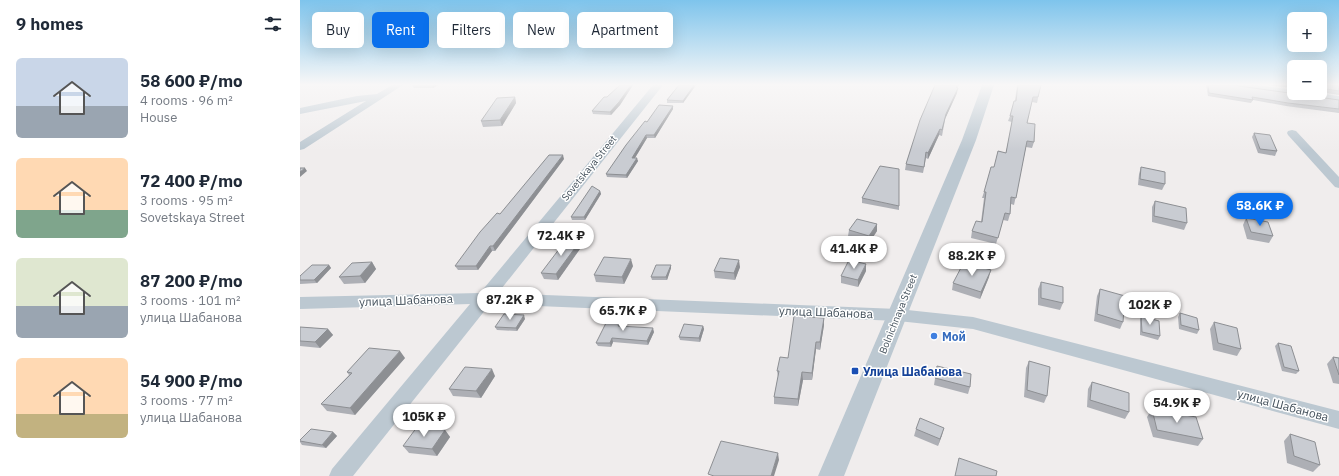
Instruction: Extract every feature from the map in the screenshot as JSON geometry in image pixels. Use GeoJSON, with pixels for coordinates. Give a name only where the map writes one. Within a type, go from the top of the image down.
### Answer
{"type":"FeatureCollection","features":[{"type":"Feature","properties":{"kind":"street"},"geometry":{"type":"LineString","coordinates":[[300,111],[318,107]]}},
{"type":"Feature","properties":{"kind":"street"},"geometry":{"type":"LineString","coordinates":[[300,147],[364,107]]}},
{"type":"Feature","properties":{"kind":"street","name":"Sovetskaya Street"},"geometry":{"type":"LineString","coordinates":[[340,476],[483,298],[640,107]]}},
{"type":"Feature","properties":{"kind":"street","name":"Bolnichnaya Street"},"geometry":{"type":"LineString","coordinates":[[831,476],[969,140],[980,107]]}},
{"type":"Feature","properties":{"kind":"street"},"geometry":{"type":"LineString","coordinates":[[1292,134],[1339,184]]}},
{"type":"Feature","properties":{"kind":"street","name":"улица Шабанова"},"geometry":{"type":"LineString","coordinates":[[300,303],[483,298],[898,315],[973,323],[1339,420]]}},
{"type":"Feature","properties":{"kind":"building"},"geometry":{"type":"Polygon","coordinates":[[[491,107],[508,107],[500,120],[481,121],[491,107]]]}},
{"type":"Feature","properties":{"kind":"building"},"geometry":{"type":"Polygon","coordinates":[[[595,107],[614,107],[610,112],[592,111],[595,107]]]}},
{"type":"Feature","properties":{"kind":"building"},"geometry":{"type":"Polygon","coordinates":[[[657,107],[672,107],[654,135],[646,135],[632,158],[637,158],[626,175],[606,174],[626,145],[645,121],[647,122],[657,107]]]}},
{"type":"Feature","properties":{"kind":"building"},"geometry":{"type":"Polygon","coordinates":[[[925,107],[949,107],[942,130],[940,129],[928,153],[926,152],[924,167],[906,164],[925,107]]]}},
{"type":"Feature","properties":{"kind":"building"},"geometry":{"type":"Polygon","coordinates":[[[1012,107],[1031,107],[1027,123],[1035,124],[1034,142],[1027,141],[1016,198],[1011,197],[1010,214],[1005,213],[998,238],[972,231],[976,221],[982,222],[986,192],[984,192],[991,167],[994,167],[998,151],[1006,153],[1013,116],[1010,116],[1012,107]]]}},
{"type":"Feature","properties":{"kind":"building"},"geometry":{"type":"Polygon","coordinates":[[[1324,107],[1339,107],[1339,109],[1324,107]]]}},
{"type":"Feature","properties":{"kind":"building"},"geometry":{"type":"Polygon","coordinates":[[[1254,133],[1270,135],[1277,151],[1260,149],[1254,133]]]}},
{"type":"Feature","properties":{"kind":"building"},"geometry":{"type":"Polygon","coordinates":[[[549,155],[563,155],[493,246],[490,246],[476,266],[455,266],[480,232],[497,213],[500,214],[549,155]]]}},
{"type":"Feature","properties":{"kind":"building"},"geometry":{"type":"Polygon","coordinates":[[[880,166],[899,169],[899,206],[862,198],[880,166]]]}},
{"type":"Feature","properties":{"kind":"building"},"geometry":{"type":"Polygon","coordinates":[[[1141,167],[1165,172],[1165,184],[1140,179],[1141,167]]]}},
{"type":"Feature","properties":{"kind":"building"},"geometry":{"type":"Polygon","coordinates":[[[592,186],[600,191],[584,217],[571,217],[592,186]]]}},
{"type":"Feature","properties":{"kind":"building"},"geometry":{"type":"Polygon","coordinates":[[[1155,201],[1186,208],[1187,223],[1154,216],[1155,201]]]}},
{"type":"Feature","properties":{"kind":"building"},"geometry":{"type":"Polygon","coordinates":[[[1246,218],[1268,222],[1273,236],[1251,232],[1246,218]]]}},
{"type":"Feature","properties":{"kind":"building"},"geometry":{"type":"Polygon","coordinates":[[[857,219],[877,224],[869,236],[849,230],[857,219]]]}},
{"type":"Feature","properties":{"kind":"building"},"geometry":{"type":"Polygon","coordinates":[[[566,240],[580,241],[556,274],[541,273],[566,240]]]}},
{"type":"Feature","properties":{"kind":"building"},"geometry":{"type":"Polygon","coordinates":[[[604,257],[631,259],[622,277],[594,275],[604,257]]]}},
{"type":"Feature","properties":{"kind":"building"},"geometry":{"type":"Polygon","coordinates":[[[720,258],[739,260],[734,273],[714,271],[720,258]]]}},
{"type":"Feature","properties":{"kind":"building"},"geometry":{"type":"Polygon","coordinates":[[[849,260],[866,264],[858,280],[841,276],[849,260]]]}},
{"type":"Feature","properties":{"kind":"building"},"geometry":{"type":"Polygon","coordinates":[[[372,262],[360,276],[339,277],[352,263],[372,262]]]}},
{"type":"Feature","properties":{"kind":"building"},"geometry":{"type":"Polygon","coordinates":[[[964,262],[991,270],[981,292],[953,283],[964,262]]]}},
{"type":"Feature","properties":{"kind":"building"},"geometry":{"type":"Polygon","coordinates":[[[312,265],[329,265],[314,280],[300,280],[300,276],[312,265]]]}},
{"type":"Feature","properties":{"kind":"building"},"geometry":{"type":"Polygon","coordinates":[[[656,265],[671,265],[666,277],[651,277],[656,265]]]}},
{"type":"Feature","properties":{"kind":"building"},"geometry":{"type":"Polygon","coordinates":[[[1041,282],[1063,287],[1063,303],[1041,298],[1041,282]]]}},
{"type":"Feature","properties":{"kind":"building"},"geometry":{"type":"Polygon","coordinates":[[[1100,289],[1125,296],[1123,322],[1097,314],[1100,289]]]}},
{"type":"Feature","properties":{"kind":"building"},"geometry":{"type":"Polygon","coordinates":[[[1180,313],[1197,318],[1199,330],[1181,325],[1180,313]]]}},
{"type":"Feature","properties":{"kind":"building"},"geometry":{"type":"Polygon","coordinates":[[[504,314],[524,315],[516,328],[495,327],[504,314]]]}},
{"type":"Feature","properties":{"kind":"building"},"geometry":{"type":"Polygon","coordinates":[[[794,316],[824,318],[820,342],[816,342],[812,373],[802,372],[798,399],[774,397],[780,357],[788,358],[794,316]]]}},
{"type":"Feature","properties":{"kind":"building"},"geometry":{"type":"Polygon","coordinates":[[[1141,316],[1159,321],[1160,336],[1142,332],[1141,316]]]}},
{"type":"Feature","properties":{"kind":"building"},"geometry":{"type":"Polygon","coordinates":[[[608,319],[621,320],[618,326],[653,328],[647,341],[612,338],[610,343],[596,343],[608,319]]]}},
{"type":"Feature","properties":{"kind":"building"},"geometry":{"type":"Polygon","coordinates":[[[1214,322],[1237,328],[1241,349],[1218,343],[1214,322]]]}},
{"type":"Feature","properties":{"kind":"building"},"geometry":{"type":"Polygon","coordinates":[[[684,324],[703,326],[699,338],[679,337],[684,324]]]}},
{"type":"Feature","properties":{"kind":"building"},"geometry":{"type":"Polygon","coordinates":[[[300,327],[328,329],[315,342],[300,341],[300,327]]]}},
{"type":"Feature","properties":{"kind":"building"},"geometry":{"type":"Polygon","coordinates":[[[1278,343],[1291,346],[1299,371],[1284,367],[1278,343]]]}},
{"type":"Feature","properties":{"kind":"building"},"geometry":{"type":"Polygon","coordinates":[[[369,348],[400,351],[350,408],[321,404],[352,373],[347,372],[369,348]]]}},
{"type":"Feature","properties":{"kind":"building"},"geometry":{"type":"Polygon","coordinates":[[[1333,357],[1339,358],[1339,375],[1333,357]]]}},
{"type":"Feature","properties":{"kind":"building"},"geometry":{"type":"Polygon","coordinates":[[[1029,361],[1050,367],[1047,396],[1027,390],[1029,361]]]}},
{"type":"Feature","properties":{"kind":"building"},"geometry":{"type":"Polygon","coordinates":[[[937,366],[971,374],[970,387],[935,378],[937,366]]]}},
{"type":"Feature","properties":{"kind":"building"},"geometry":{"type":"Polygon","coordinates":[[[465,367],[492,369],[476,391],[449,389],[465,367]]]}},
{"type":"Feature","properties":{"kind":"building"},"geometry":{"type":"Polygon","coordinates":[[[1092,382],[1129,393],[1129,412],[1090,400],[1092,382]]]}},
{"type":"Feature","properties":{"kind":"building"},"geometry":{"type":"Polygon","coordinates":[[[1152,409],[1196,417],[1203,439],[1157,430],[1152,409]]]}},
{"type":"Feature","properties":{"kind":"building"},"geometry":{"type":"Polygon","coordinates":[[[920,418],[944,428],[940,439],[916,429],[920,418]]]}},
{"type":"Feature","properties":{"kind":"building"},"geometry":{"type":"Polygon","coordinates":[[[417,427],[445,430],[432,449],[403,446],[417,427]]]}},
{"type":"Feature","properties":{"kind":"building"},"geometry":{"type":"Polygon","coordinates":[[[311,429],[333,432],[322,445],[300,441],[311,429]]]}},
{"type":"Feature","properties":{"kind":"building"},"geometry":{"type":"Polygon","coordinates":[[[1290,434],[1315,442],[1320,465],[1294,456],[1290,434]]]}},
{"type":"Feature","properties":{"kind":"building"},"geometry":{"type":"Polygon","coordinates":[[[721,441],[778,453],[771,476],[714,476],[708,474],[721,441]]]}},
{"type":"Feature","properties":{"kind":"building"},"geometry":{"type":"Polygon","coordinates":[[[959,458],[997,471],[996,476],[955,476],[959,458]]]}},
{"type":"Feature","properties":{"kind":"place","name":"Мой"},"geometry":{"type":"Point","coordinates":[934,336]}},
{"type":"Feature","properties":{"kind":"place","name":"Улица Шабанова"},"geometry":{"type":"Point","coordinates":[855,371]}}]}
